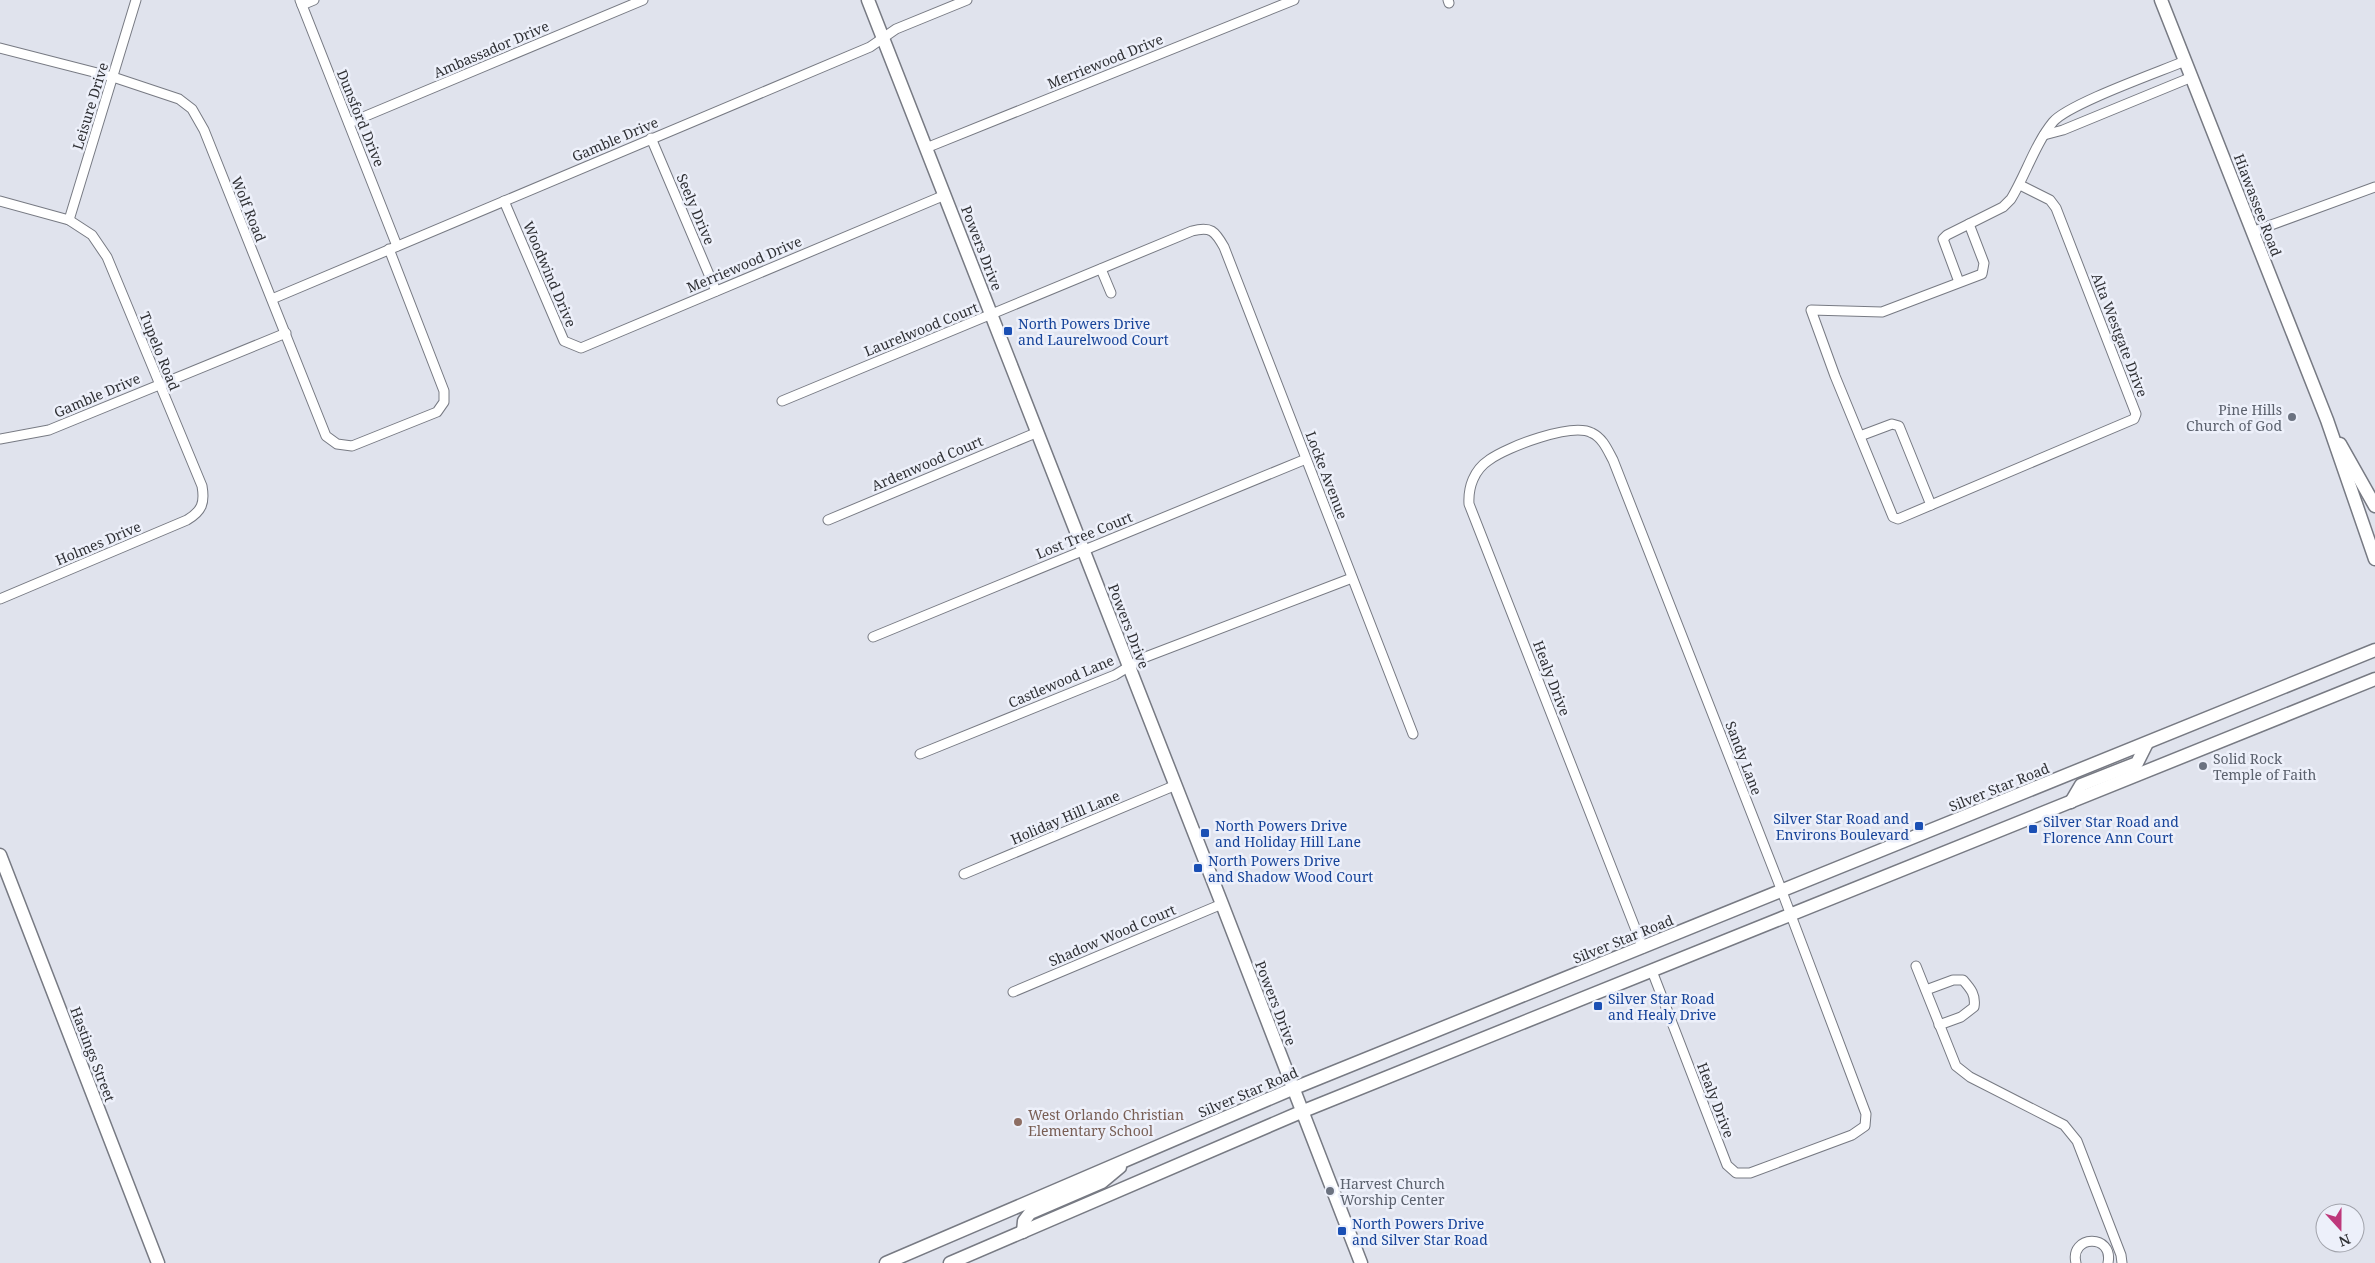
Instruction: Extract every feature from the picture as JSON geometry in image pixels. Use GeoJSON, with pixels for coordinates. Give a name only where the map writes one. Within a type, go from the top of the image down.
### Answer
{"type":"FeatureCollection","features":[{"type":"Feature","properties":{"kind":"main road","name":"Powers Drive"},"geometry":{"type":"LineString","coordinates":[[868,0],[1176,785],[1360,1263]]}},
{"type":"Feature","properties":{"kind":"main road","name":"Hiawassee Road"},"geometry":{"type":"LineString","coordinates":[[2161,0],[2327,420],[2375,558]]}},
{"type":"Feature","properties":{"kind":"main road","name":"Hiawassee Road"},"geometry":{"type":"LineString","coordinates":[[2327,420],[2375,506]]}},
{"type":"Feature","properties":{"kind":"main road","name":"Silver Star Road"},"geometry":{"type":"LineString","coordinates":[[886,1263],[1292,1089],[2375,650]]}},
{"type":"Feature","properties":{"kind":"main road"},"geometry":{"type":"LineString","coordinates":[[950,1263],[1301,1112],[2375,679]]}},
{"type":"Feature","properties":{"kind":"main road"},"geometry":{"type":"LineString","coordinates":[[2071,802],[2081,785],[2137,763],[2147,743]]}},
{"type":"Feature","properties":{"kind":"main road","name":"Hastings Street"},"geometry":{"type":"LineString","coordinates":[[0,855],[158,1263]]}},
{"type":"Feature","properties":{"kind":"main road"},"geometry":{"type":"LineString","coordinates":[[1023,1232],[1024,1221],[1030,1213],[1102,1182],[1131,1158]]}},
{"type":"Feature","properties":{"kind":"street","name":"Leisure Drive"},"geometry":{"type":"LineString","coordinates":[[69,220],[136,0]]}},
{"type":"Feature","properties":{"kind":"street"},"geometry":{"type":"LineString","coordinates":[[301,3],[314,0]]}},
{"type":"Feature","properties":{"kind":"street","name":"Ambassador Drive"},"geometry":{"type":"LineString","coordinates":[[349,123],[628,3],[643,0]]}},
{"type":"Feature","properties":{"kind":"street","name":"Gamble Drive"},"geometry":{"type":"LineString","coordinates":[[272,299],[870,47],[896,28],[967,0]]}},
{"type":"Feature","properties":{"kind":"street","name":"Merriewood Drive"},"geometry":{"type":"LineString","coordinates":[[926,148],[1294,0]]}},
{"type":"Feature","properties":{"kind":"street","name":"Dunsford Drive"},"geometry":{"type":"LineString","coordinates":[[301,3],[349,123],[444,391],[444,402],[437,412],[397,428]]}},
{"type":"Feature","properties":{"kind":"street","name":"Wolf Road"},"geometry":{"type":"LineString","coordinates":[[0,48],[113,77],[179,99],[192,109],[204,130],[326,436],[337,444],[352,446],[397,428]]}},
{"type":"Feature","properties":{"kind":"street"},"geometry":{"type":"LineString","coordinates":[[1959,282],[1943,239],[1947,234],[2003,207],[2020,185],[2044,135],[2054,120],[2072,108],[2185,62]]}},
{"type":"Feature","properties":{"kind":"street"},"geometry":{"type":"LineString","coordinates":[[2044,135],[2063,130],[2192,77]]}},
{"type":"Feature","properties":{"kind":"street","name":"Seely Drive"},"geometry":{"type":"LineString","coordinates":[[651,138],[716,290]]}},
{"type":"Feature","properties":{"kind":"street","name":"Alta Westgate Drive"},"geometry":{"type":"LineString","coordinates":[[1969,224],[1984,263],[1982,274],[1882,312],[1811,310],[1893,517],[1898,519],[2131,422],[2136,414],[2056,208],[2050,200],[2020,185]]}},
{"type":"Feature","properties":{"kind":"street"},"geometry":{"type":"LineString","coordinates":[[2252,232],[2375,187]]}},
{"type":"Feature","properties":{"kind":"street","name":"Merriewood Drive"},"geometry":{"type":"LineString","coordinates":[[581,348],[945,195]]}},
{"type":"Feature","properties":{"kind":"street","name":"Woodwind Drive"},"geometry":{"type":"LineString","coordinates":[[504,201],[564,342],[581,348]]}},
{"type":"Feature","properties":{"kind":"street","name":"Tupelo Road"},"geometry":{"type":"LineString","coordinates":[[1,204],[69,220],[92,235],[107,257],[202,486],[203,507]]}},
{"type":"Feature","properties":{"kind":"street","name":"Laurelwood Court"},"geometry":{"type":"LineString","coordinates":[[782,401],[1192,231],[1203,228],[1210,229]]}},
{"type":"Feature","properties":{"kind":"street","name":"Locke Avenue"},"geometry":{"type":"LineString","coordinates":[[1210,229],[1217,235],[1224,247],[1413,734]]}},
{"type":"Feature","properties":{"kind":"street"},"geometry":{"type":"LineString","coordinates":[[1101,269],[1111,293]]}},
{"type":"Feature","properties":{"kind":"street","name":"Gamble Drive"},"geometry":{"type":"LineString","coordinates":[[0,439],[48,430],[286,333]]}},
{"type":"Feature","properties":{"kind":"street"},"geometry":{"type":"LineString","coordinates":[[1860,436],[1892,424],[1899,426],[1931,505]]}},
{"type":"Feature","properties":{"kind":"street","name":"Sandy Lane"},"geometry":{"type":"LineString","coordinates":[[1525,444],[1575,430],[1592,433],[1604,444],[1620,479],[1782,891],[1866,1114],[1865,1126],[1852,1135],[1799,1154]]}},
{"type":"Feature","properties":{"kind":"street","name":"Ardenwood Court"},"geometry":{"type":"LineString","coordinates":[[828,520],[1038,432]]}},
{"type":"Feature","properties":{"kind":"street","name":"Healy Drive"},"geometry":{"type":"LineString","coordinates":[[1525,444],[1488,461],[1473,478],[1468,491],[1469,504],[1643,948]]}},
{"type":"Feature","properties":{"kind":"street","name":"Lost Tree Court"},"geometry":{"type":"LineString","coordinates":[[873,637],[1306,459]]}},
{"type":"Feature","properties":{"kind":"street","name":"Holmes Drive"},"geometry":{"type":"LineString","coordinates":[[0,598],[187,520],[196,515],[203,507]]}},
{"type":"Feature","properties":{"kind":"street","name":"Castlewood Lane"},"geometry":{"type":"LineString","coordinates":[[920,754],[1115,675],[1143,658],[1352,578]]}},
{"type":"Feature","properties":{"kind":"street","name":"Holiday Hill Lane"},"geometry":{"type":"LineString","coordinates":[[964,874],[1176,785]]}},
{"type":"Feature","properties":{"kind":"street","name":"Shadow Wood Court"},"geometry":{"type":"LineString","coordinates":[[1013,992],[1222,904]]}},
{"type":"Feature","properties":{"kind":"street"},"geometry":{"type":"LineString","coordinates":[[1916,966],[1956,1066],[1970,1078],[2047,1114],[2069,1130],[2077,1142],[2122,1263]]}},
{"type":"Feature","properties":{"kind":"street","name":"Healy Drive"},"geometry":{"type":"LineString","coordinates":[[1652,971],[1727,1164],[1736,1173],[1750,1173],[1799,1154]]}},
{"type":"Feature","properties":{"kind":"street"},"geometry":{"type":"LineString","coordinates":[[1926,990],[1953,980],[1963,980],[1972,990],[1975,1001],[1974,1007],[1961,1017],[1939,1025]]}},
{"type":"Feature","properties":{"kind":"street"},"geometry":{"type":"LineString","coordinates":[[2076,1263],[2077,1250],[2087,1241],[2101,1243],[2107,1250],[2108,1263]]}},
{"type":"Feature","properties":{"kind":"street"},"geometry":{"type":"LineString","coordinates":[[2107,1250],[2117,1246]]}},
{"type":"Feature","properties":{"kind":"place","name":"North Powers Drive and Laurelwood Court"},"geometry":{"type":"Point","coordinates":[1008,331]}},
{"type":"Feature","properties":{"kind":"place","name":"Pine Hills Church of God"},"geometry":{"type":"Point","coordinates":[2292,417]}},
{"type":"Feature","properties":{"kind":"place","name":"Solid Rock Temple of Faith"},"geometry":{"type":"Point","coordinates":[2203,766]}},
{"type":"Feature","properties":{"kind":"place","name":"Silver Star Road and Environs Boulevard"},"geometry":{"type":"Point","coordinates":[1919,826]}},
{"type":"Feature","properties":{"kind":"place","name":"Silver Star Road and Florence Ann Court"},"geometry":{"type":"Point","coordinates":[2033,829]}},
{"type":"Feature","properties":{"kind":"place","name":"North Powers Drive and Holiday Hill Lane"},"geometry":{"type":"Point","coordinates":[1205,833]}},
{"type":"Feature","properties":{"kind":"place","name":"North Powers Drive and Shadow Wood Court"},"geometry":{"type":"Point","coordinates":[1198,868]}},
{"type":"Feature","properties":{"kind":"place","name":"Silver Star Road and Healy Drive"},"geometry":{"type":"Point","coordinates":[1598,1006]}},
{"type":"Feature","properties":{"kind":"place","name":"West Orlando Christian Elementary School"},"geometry":{"type":"Point","coordinates":[1018,1122]}},
{"type":"Feature","properties":{"kind":"place","name":"Harvest Church Worship Center"},"geometry":{"type":"Point","coordinates":[1330,1191]}},
{"type":"Feature","properties":{"kind":"place","name":"North Powers Drive and Silver Star Road"},"geometry":{"type":"Point","coordinates":[1342,1231]}}]}
